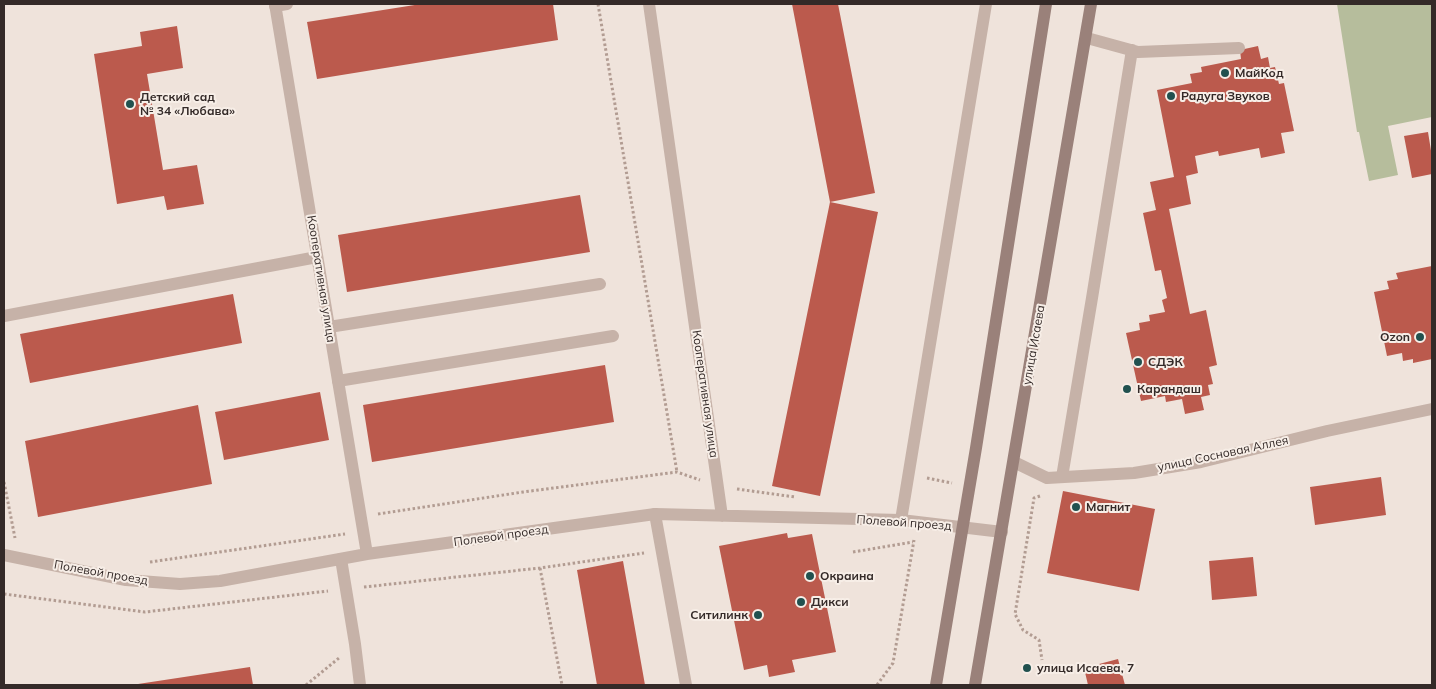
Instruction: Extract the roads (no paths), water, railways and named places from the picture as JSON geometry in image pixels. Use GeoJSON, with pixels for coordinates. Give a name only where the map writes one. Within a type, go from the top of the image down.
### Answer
{"type":"FeatureCollection","features":[{"type":"Feature","properties":{"kind":"main road"},"geometry":{"type":"LineString","coordinates":[[936,685],[1046,4]]}},
{"type":"Feature","properties":{"kind":"main road","name":"улица Исаева"},"geometry":{"type":"LineString","coordinates":[[975,685],[1091,4]]}},
{"type":"Feature","properties":{"kind":"street","name":"Кооперативная улица"},"geometry":{"type":"LineString","coordinates":[[279,4],[317,257],[367,554]]}},
{"type":"Feature","properties":{"kind":"street","name":"Кооперативная улица"},"geometry":{"type":"LineString","coordinates":[[649,4],[722,516]]}},
{"type":"Feature","properties":{"kind":"street"},"geometry":{"type":"LineString","coordinates":[[901,520],[986,4]]}},
{"type":"Feature","properties":{"kind":"street"},"geometry":{"type":"LineString","coordinates":[[1086,38],[1138,52],[1240,48]]}},
{"type":"Feature","properties":{"kind":"street"},"geometry":{"type":"LineString","coordinates":[[1062,477],[1132,50]]}},
{"type":"Feature","properties":{"kind":"street"},"geometry":{"type":"LineString","coordinates":[[4,316],[317,257]]}},
{"type":"Feature","properties":{"kind":"street"},"geometry":{"type":"LineString","coordinates":[[329,327],[600,284]]}},
{"type":"Feature","properties":{"kind":"street"},"geometry":{"type":"LineString","coordinates":[[338,381],[613,336]]}},
{"type":"Feature","properties":{"kind":"street","name":"улица Сосновая Аллея"},"geometry":{"type":"LineString","coordinates":[[1014,462],[1047,478],[1134,473],[1201,462],[1326,431],[1432,409]]}},
{"type":"Feature","properties":{"kind":"street"},"geometry":{"type":"LineString","coordinates":[[655,514],[686,685]]}},
{"type":"Feature","properties":{"kind":"street","name":"Полевой проезд"},"geometry":{"type":"LineString","coordinates":[[4,555],[126,580],[180,584],[220,581],[367,554],[655,514],[901,520],[1002,532]]}},
{"type":"Feature","properties":{"kind":"street"},"geometry":{"type":"LineString","coordinates":[[341,559],[360,685]]}},
{"type":"Feature","properties":{"kind":"place","name":"МайКод"},"geometry":{"type":"Point","coordinates":[1225,73]}},
{"type":"Feature","properties":{"kind":"place","name":"Радуга Звуков"},"geometry":{"type":"Point","coordinates":[1171,96]}},
{"type":"Feature","properties":{"kind":"place","name":"Детский сад № 34 «Любава»"},"geometry":{"type":"Point","coordinates":[130,104]}},
{"type":"Feature","properties":{"kind":"place","name":"Ozon"},"geometry":{"type":"Point","coordinates":[1420,337]}},
{"type":"Feature","properties":{"kind":"place","name":"СДЭК"},"geometry":{"type":"Point","coordinates":[1138,362]}},
{"type":"Feature","properties":{"kind":"place","name":"Карандаш"},"geometry":{"type":"Point","coordinates":[1127,389]}},
{"type":"Feature","properties":{"kind":"place","name":"Магнит"},"geometry":{"type":"Point","coordinates":[1076,507]}},
{"type":"Feature","properties":{"kind":"place","name":"Окраина"},"geometry":{"type":"Point","coordinates":[810,576]}},
{"type":"Feature","properties":{"kind":"place","name":"Дикси"},"geometry":{"type":"Point","coordinates":[801,602]}},
{"type":"Feature","properties":{"kind":"place","name":"Ситилинк"},"geometry":{"type":"Point","coordinates":[758,615]}},
{"type":"Feature","properties":{"kind":"place","name":"улица Исаева, 7"},"geometry":{"type":"Point","coordinates":[1027,668]}}]}
